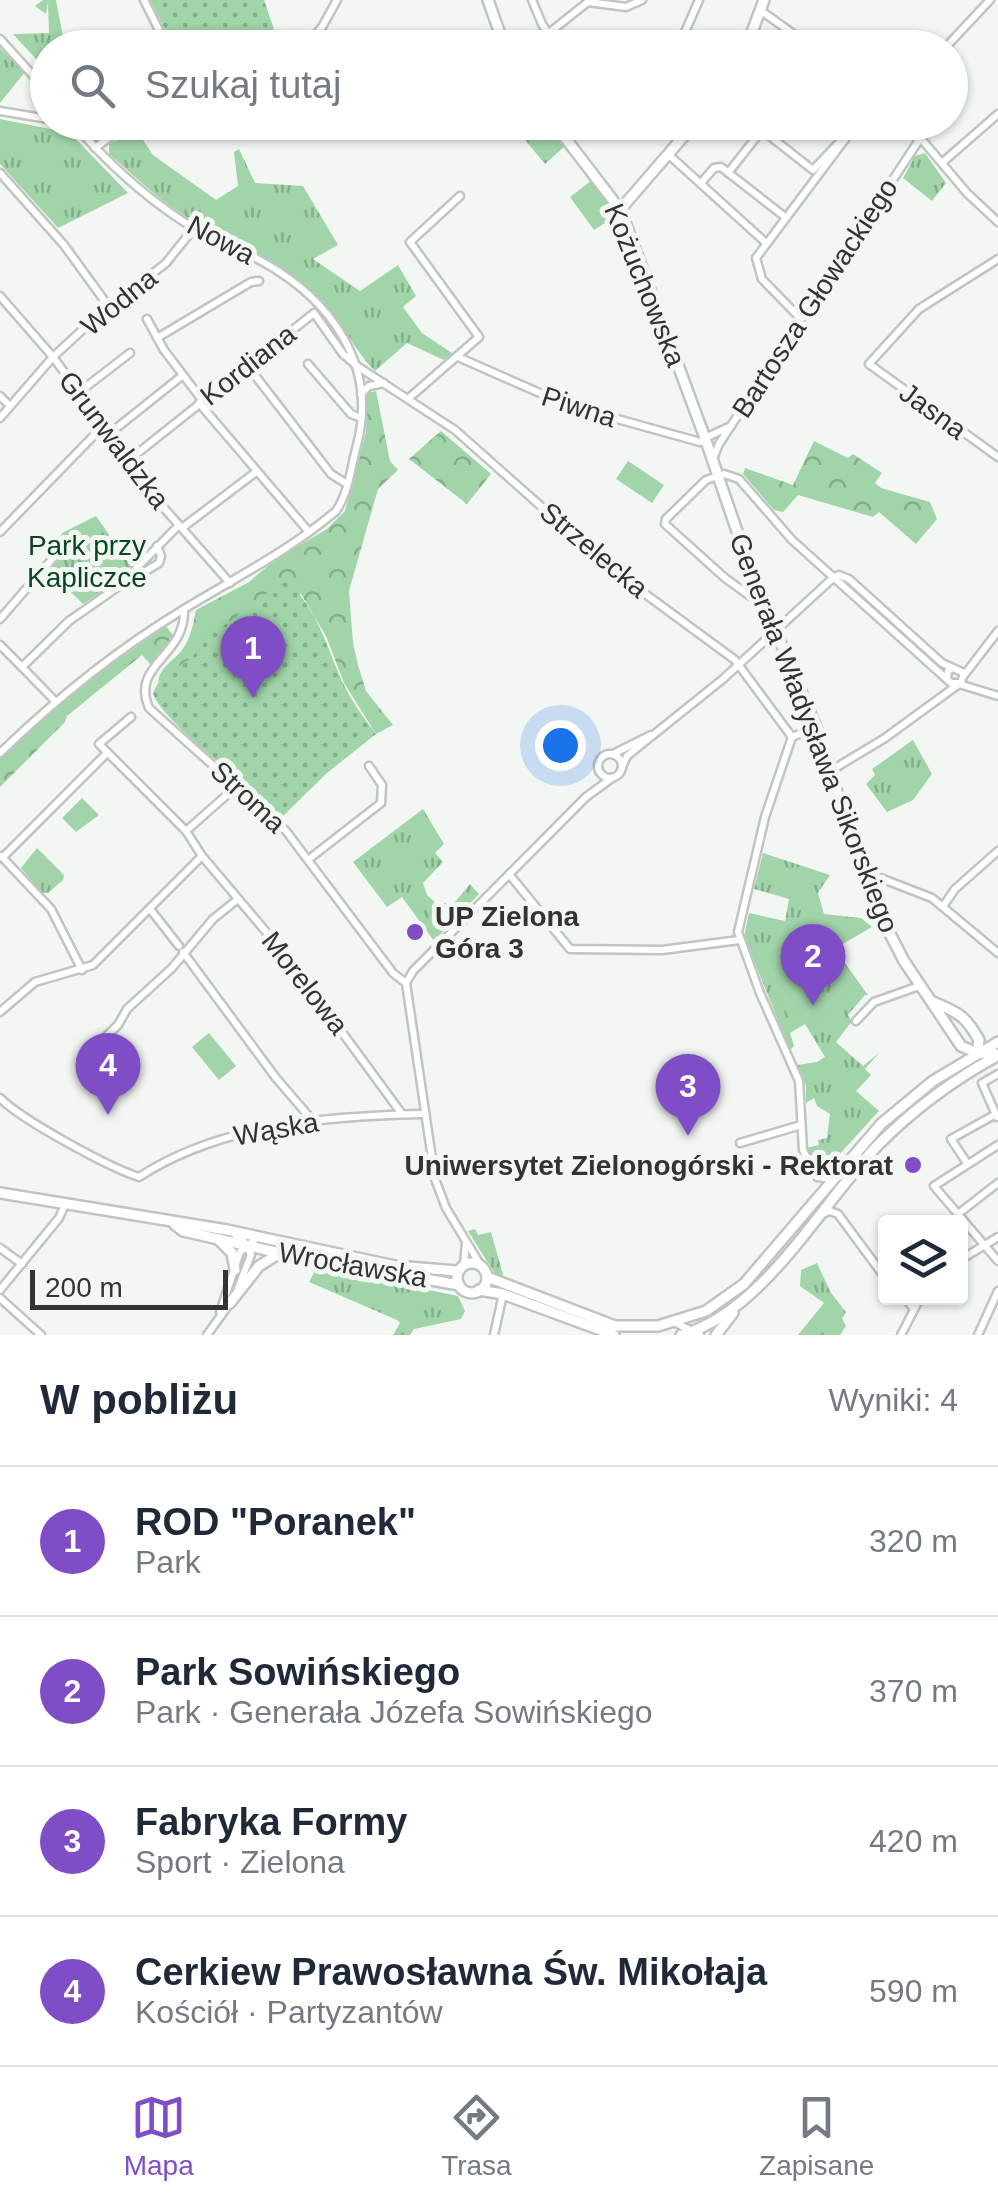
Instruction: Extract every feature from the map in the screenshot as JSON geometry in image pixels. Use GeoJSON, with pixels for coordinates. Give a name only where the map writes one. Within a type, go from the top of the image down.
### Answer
{"type":"FeatureCollection","features":[{"type":"Feature","properties":{"kind":"main road"},"geometry":{"type":"LineString","coordinates":[[488,0],[499,30]]}},
{"type":"Feature","properties":{"kind":"main road"},"geometry":{"type":"LineString","coordinates":[[753,30],[762,5]]}},
{"type":"Feature","properties":{"kind":"main road","name":"Kożuchowska"},"geometry":{"type":"LineString","coordinates":[[567,140],[619,211],[713,460]]}},
{"type":"Feature","properties":{"kind":"main road"},"geometry":{"type":"LineString","coordinates":[[619,211],[681,140]]}},
{"type":"Feature","properties":{"kind":"main road"},"geometry":{"type":"LineString","coordinates":[[612,199],[634,196]]}},
{"type":"Feature","properties":{"kind":"main road","name":"Generała Władysława Sikorskiego"},"geometry":{"type":"LineString","coordinates":[[713,460],[764,606],[816,728],[853,842],[870,874],[894,944],[951,1036],[960,1046],[977,1053]]}},
{"type":"Feature","properties":{"kind":"main road","name":"Generała Władysława Sikorskiego"},"geometry":{"type":"LineString","coordinates":[[928,1000],[959,1012],[978,1040]]}},
{"type":"Feature","properties":{"kind":"main road"},"geometry":{"type":"LineString","coordinates":[[951,1036],[956,1048],[951,1069]]}},
{"type":"Feature","properties":{"kind":"main road"},"geometry":{"type":"LineString","coordinates":[[970,1071],[978,1040],[997,1048]]}},
{"type":"Feature","properties":{"kind":"main road"},"geometry":{"type":"LineString","coordinates":[[614,1335],[503,1294],[468,1292],[459,1286],[460,1268],[472,1263],[481,1266],[493,1282],[615,1326],[642,1328],[693,1318],[744,1284],[882,1124],[951,1069],[977,1053],[997,1048]]}},
{"type":"Feature","properties":{"kind":"main road"},"geometry":{"type":"LineString","coordinates":[[716,1335],[890,1133],[997,1048]]}},
{"type":"Feature","properties":{"kind":"main road"},"geometry":{"type":"LineString","coordinates":[[882,1124],[890,1133]]}},
{"type":"Feature","properties":{"kind":"main road","name":"Wrocławska"},"geometry":{"type":"LineString","coordinates":[[0,1194],[260,1236],[382,1264],[460,1268]]}},
{"type":"Feature","properties":{"kind":"main road","name":"Wrocławska"},"geometry":{"type":"LineString","coordinates":[[173,1223],[183,1231],[280,1253],[459,1286]]}},
{"type":"Feature","properties":{"kind":"main road"},"geometry":{"type":"LineString","coordinates":[[216,1238],[230,1249],[235,1270]]}},
{"type":"Feature","properties":{"kind":"main road"},"geometry":{"type":"LineString","coordinates":[[230,1303],[264,1262],[280,1253]]}},
{"type":"Feature","properties":{"kind":"main road"},"geometry":{"type":"LineString","coordinates":[[480,1290],[486,1276]]}},
{"type":"Feature","properties":{"kind":"main road"},"geometry":{"type":"LineString","coordinates":[[681,1335],[696,1334],[736,1308]]}},
{"type":"Feature","properties":{"kind":"street"},"geometry":{"type":"LineString","coordinates":[[144,0],[159,30]]}},
{"type":"Feature","properties":{"kind":"street"},"geometry":{"type":"LineString","coordinates":[[319,30],[337,0]]}},
{"type":"Feature","properties":{"kind":"street"},"geometry":{"type":"LineString","coordinates":[[532,0],[547,30]]}},
{"type":"Feature","properties":{"kind":"street"},"geometry":{"type":"LineString","coordinates":[[553,30],[599,2],[634,6],[642,0]]}},
{"type":"Feature","properties":{"kind":"street"},"geometry":{"type":"LineString","coordinates":[[686,30],[699,0]]}},
{"type":"Feature","properties":{"kind":"street"},"geometry":{"type":"LineString","coordinates":[[961,30],[990,0]]}},
{"type":"Feature","properties":{"kind":"street"},"geometry":{"type":"LineString","coordinates":[[762,5],[792,30]]}},
{"type":"Feature","properties":{"kind":"street"},"geometry":{"type":"LineString","coordinates":[[0,39],[30,72]]}},
{"type":"Feature","properties":{"kind":"street"},"geometry":{"type":"LineString","coordinates":[[0,112],[30,116]]}},
{"type":"Feature","properties":{"kind":"street"},"geometry":{"type":"LineString","coordinates":[[942,163],[996,119]]}},
{"type":"Feature","properties":{"kind":"street","name":"Nowa"},"geometry":{"type":"LineString","coordinates":[[87,140],[152,198],[194,228],[264,263],[310,294],[344,335],[357,366]]}},
{"type":"Feature","properties":{"kind":"street"},"geometry":{"type":"LineString","coordinates":[[95,148],[107,140]]}},
{"type":"Feature","properties":{"kind":"street"},"geometry":{"type":"LineString","coordinates":[[728,173],[754,140]]}},
{"type":"Feature","properties":{"kind":"street"},"geometry":{"type":"LineString","coordinates":[[774,140],[810,169],[818,168],[839,140]]}},
{"type":"Feature","properties":{"kind":"street"},"geometry":{"type":"LineString","coordinates":[[800,318],[758,272],[756,258],[845,140]]}},
{"type":"Feature","properties":{"kind":"street","name":"Bartosza Głowackiego"},"geometry":{"type":"LineString","coordinates":[[713,460],[726,431],[919,140]]}},
{"type":"Feature","properties":{"kind":"street"},"geometry":{"type":"LineString","coordinates":[[922,140],[998,222]]}},
{"type":"Feature","properties":{"kind":"street"},"geometry":{"type":"LineString","coordinates":[[668,155],[765,242]]}},
{"type":"Feature","properties":{"kind":"street"},"geometry":{"type":"LineString","coordinates":[[701,183],[717,167],[785,218]]}},
{"type":"Feature","properties":{"kind":"street"},"geometry":{"type":"LineString","coordinates":[[0,173],[64,245],[108,308]]}},
{"type":"Feature","properties":{"kind":"street"},"geometry":{"type":"LineString","coordinates":[[409,398],[479,337],[410,242],[460,196]]}},
{"type":"Feature","properties":{"kind":"street","name":"Wodna"},"geometry":{"type":"LineString","coordinates":[[0,418],[53,358],[166,263],[194,228]]}},
{"type":"Feature","properties":{"kind":"street","name":"Jasna"},"geometry":{"type":"LineString","coordinates":[[998,259],[919,308],[869,364],[998,457]]}},
{"type":"Feature","properties":{"kind":"street"},"geometry":{"type":"LineString","coordinates":[[157,338],[250,282],[259,281]]}},
{"type":"Feature","properties":{"kind":"street","name":"Grunwaldzka"},"geometry":{"type":"LineString","coordinates":[[0,296],[53,358],[180,527],[230,583]]}},
{"type":"Feature","properties":{"kind":"street","name":"Kordiana"},"geometry":{"type":"LineString","coordinates":[[128,460],[314,314],[342,354],[357,366]]}},
{"type":"Feature","properties":{"kind":"street"},"geometry":{"type":"LineString","coordinates":[[148,319],[200,401],[308,532]]}},
{"type":"Feature","properties":{"kind":"street"},"geometry":{"type":"LineString","coordinates":[[78,393],[130,352]]}},
{"type":"Feature","properties":{"kind":"street","name":"Piwna"},"geometry":{"type":"LineString","coordinates":[[457,356],[567,405],[706,441]]}},
{"type":"Feature","properties":{"kind":"street"},"geometry":{"type":"LineString","coordinates":[[308,364],[350,414],[361,418]]}},
{"type":"Feature","properties":{"kind":"street"},"geometry":{"type":"LineString","coordinates":[[247,365],[331,474],[347,484]]}},
{"type":"Feature","properties":{"kind":"street"},"geometry":{"type":"LineString","coordinates":[[0,754],[55,701],[166,621],[308,532],[337,509],[347,484],[361,418],[357,366]]}},
{"type":"Feature","properties":{"kind":"street","name":"Strzelecka"},"geometry":{"type":"LineString","coordinates":[[357,366],[474,446],[614,571],[740,664],[792,737]]}},
{"type":"Feature","properties":{"kind":"street"},"geometry":{"type":"LineString","coordinates":[[109,434],[182,376]]}},
{"type":"Feature","properties":{"kind":"street"},"geometry":{"type":"LineString","coordinates":[[361,394],[369,386],[386,384]]}},
{"type":"Feature","properties":{"kind":"street"},"geometry":{"type":"LineString","coordinates":[[0,396],[10,406]]}},
{"type":"Feature","properties":{"kind":"street"},"geometry":{"type":"LineString","coordinates":[[700,425],[726,431]]}},
{"type":"Feature","properties":{"kind":"street"},"geometry":{"type":"LineString","coordinates":[[0,532],[103,426]]}},
{"type":"Feature","properties":{"kind":"street"},"geometry":{"type":"LineString","coordinates":[[706,441],[726,431]]}},
{"type":"Feature","properties":{"kind":"street"},"geometry":{"type":"LineString","coordinates":[[120,586],[157,546],[256,472]]}},
{"type":"Feature","properties":{"kind":"street"},"geometry":{"type":"LineString","coordinates":[[764,606],[725,578],[666,524],[666,519],[706,480],[724,474],[739,479],[783,531],[948,680],[998,696]]}},
{"type":"Feature","properties":{"kind":"street"},"geometry":{"type":"LineString","coordinates":[[22,667],[69,621],[159,563],[157,546]]}},
{"type":"Feature","properties":{"kind":"street"},"geometry":{"type":"LineString","coordinates":[[0,619],[54,557]]}},
{"type":"Feature","properties":{"kind":"street"},"geometry":{"type":"LineString","coordinates":[[481,1266],[440,1196],[423,1114],[406,984],[414,969],[586,797],[612,778],[627,756],[740,664],[834,577],[848,578],[942,663],[963,670],[964,676]]}},
{"type":"Feature","properties":{"kind":"street","name":"Stroma"},"geometry":{"type":"LineString","coordinates":[[184,609],[180,636],[150,672],[144,694],[146,703],[277,821],[393,974],[406,984]]}},
{"type":"Feature","properties":{"kind":"street"},"geometry":{"type":"LineString","coordinates":[[166,621],[176,624],[180,636]]}},
{"type":"Feature","properties":{"kind":"street"},"geometry":{"type":"LineString","coordinates":[[832,770],[958,684],[998,632]]}},
{"type":"Feature","properties":{"kind":"street"},"geometry":{"type":"LineString","coordinates":[[0,646],[55,701]]}},
{"type":"Feature","properties":{"kind":"street"},"geometry":{"type":"LineString","coordinates":[[936,700],[948,680],[947,674],[979,653]]}},
{"type":"Feature","properties":{"kind":"street"},"geometry":{"type":"LineString","coordinates":[[82,970],[52,909],[1,856],[107,754],[99,744],[131,718]]}},
{"type":"Feature","properties":{"kind":"street"},"geometry":{"type":"LineString","coordinates":[[816,728],[792,737],[764,817],[738,924],[740,940],[800,1084],[803,1150],[820,1180],[833,1179]]}},
{"type":"Feature","properties":{"kind":"street"},"geometry":{"type":"LineString","coordinates":[[586,797],[602,757],[661,730]]}},
{"type":"Feature","properties":{"kind":"street","name":"Morelowa"},"geometry":{"type":"LineString","coordinates":[[107,754],[186,830],[202,856],[284,952],[402,1114]]}},
{"type":"Feature","properties":{"kind":"street"},"geometry":{"type":"LineString","coordinates":[[612,754],[622,767]]}},
{"type":"Feature","properties":{"kind":"street"},"geometry":{"type":"LineString","coordinates":[[309,860],[381,803],[382,786],[369,766]]}},
{"type":"Feature","properties":{"kind":"street"},"geometry":{"type":"LineString","coordinates":[[598,769],[612,778]]}},
{"type":"Feature","properties":{"kind":"street"},"geometry":{"type":"LineString","coordinates":[[186,830],[238,785]]}},
{"type":"Feature","properties":{"kind":"street"},"geometry":{"type":"LineString","coordinates":[[944,906],[955,890],[998,851]]}},
{"type":"Feature","properties":{"kind":"street"},"geometry":{"type":"LineString","coordinates":[[0,1012],[35,982],[94,965],[202,856]]}},
{"type":"Feature","properties":{"kind":"street"},"geometry":{"type":"LineString","coordinates":[[509,874],[570,949],[662,950],[740,940]]}},
{"type":"Feature","properties":{"kind":"street"},"geometry":{"type":"LineString","coordinates":[[870,874],[920,892],[944,906],[998,953]]}},
{"type":"Feature","properties":{"kind":"street"},"geometry":{"type":"LineString","coordinates":[[876,890],[891,884]]}},
{"type":"Feature","properties":{"kind":"street"},"geometry":{"type":"LineString","coordinates":[[92,1049],[172,968],[181,949],[238,899]]}},
{"type":"Feature","properties":{"kind":"street"},"geometry":{"type":"LineString","coordinates":[[150,909],[313,1121]]}},
{"type":"Feature","properties":{"kind":"street"},"geometry":{"type":"LineString","coordinates":[[856,1020],[874,1002],[919,986]]}},
{"type":"Feature","properties":{"kind":"street"},"geometry":{"type":"LineString","coordinates":[[966,1163],[951,1139],[997,1113],[982,1083],[998,1074]]}},
{"type":"Feature","properties":{"kind":"street","name":"Wąska"},"geometry":{"type":"LineString","coordinates":[[0,1098],[22,1115],[138,1177],[165,1159],[220,1140],[313,1121],[423,1114]]}},
{"type":"Feature","properties":{"kind":"street"},"geometry":{"type":"LineString","coordinates":[[740,1142],[801,1125]]}},
{"type":"Feature","properties":{"kind":"street"},"geometry":{"type":"LineString","coordinates":[[998,1145],[934,1186],[998,1261]]}},
{"type":"Feature","properties":{"kind":"street"},"geometry":{"type":"LineString","coordinates":[[958,1214],[998,1183]]}},
{"type":"Feature","properties":{"kind":"street"},"geometry":{"type":"LineString","coordinates":[[0,1290],[59,1218],[66,1203]]}},
{"type":"Feature","properties":{"kind":"street"},"geometry":{"type":"LineString","coordinates":[[817,1217],[830,1211],[838,1214],[878,1268]]}},
{"type":"Feature","properties":{"kind":"street","name":"Wrocławska"},"geometry":{"type":"LineString","coordinates":[[227,1230],[246,1244],[260,1236]]}},
{"type":"Feature","properties":{"kind":"street"},"geometry":{"type":"LineString","coordinates":[[460,1268],[467,1251],[464,1236]]}},
{"type":"Feature","properties":{"kind":"street"},"geometry":{"type":"LineString","coordinates":[[968,1256],[998,1237]]}},
{"type":"Feature","properties":{"kind":"street"},"geometry":{"type":"LineString","coordinates":[[215,1322],[246,1244]]}},
{"type":"Feature","properties":{"kind":"street"},"geometry":{"type":"LineString","coordinates":[[207,1335],[230,1303],[250,1264],[246,1244]]}},
{"type":"Feature","properties":{"kind":"street"},"geometry":{"type":"LineString","coordinates":[[0,1248],[22,1264]]}},
{"type":"Feature","properties":{"kind":"street"},"geometry":{"type":"LineString","coordinates":[[978,1335],[998,1291]]}},
{"type":"Feature","properties":{"kind":"street"},"geometry":{"type":"LineString","coordinates":[[494,1335],[503,1294]]}},
{"type":"Feature","properties":{"kind":"street"},"geometry":{"type":"LineString","coordinates":[[0,1298],[41,1335]]}},
{"type":"Feature","properties":{"kind":"street"},"geometry":{"type":"LineString","coordinates":[[911,1305],[914,1309]]}},
{"type":"Feature","properties":{"kind":"street"},"geometry":{"type":"LineString","coordinates":[[901,1335],[916,1305]]}},
{"type":"Feature","properties":{"kind":"street"},"geometry":{"type":"LineString","coordinates":[[676,1323],[696,1334],[706,1312]]}},
{"type":"Feature","properties":{"kind":"green space"},"geometry":{"type":"Polygon","coordinates":[[[43,0],[56,0],[62,30],[49,30],[48,3],[46,14],[35,6],[43,0]]]}},
{"type":"Feature","properties":{"kind":"green space"},"geometry":{"type":"Polygon","coordinates":[[[150,0],[264,0],[274,30],[165,30],[150,0]]]}},
{"type":"Feature","properties":{"kind":"green space"},"geometry":{"type":"Polygon","coordinates":[[[13,34],[30,34],[30,52],[13,34]]]}},
{"type":"Feature","properties":{"kind":"green space"},"geometry":{"type":"Polygon","coordinates":[[[0,48],[25,72],[0,103],[0,48]]]}},
{"type":"Feature","properties":{"kind":"green space"},"geometry":{"type":"Polygon","coordinates":[[[0,119],[30,125],[30,140],[77,140],[128,193],[58,228],[0,164],[0,119]]]}},
{"type":"Feature","properties":{"kind":"green space"},"geometry":{"type":"Polygon","coordinates":[[[143,140],[153,155],[216,200],[238,186],[234,152],[239,149],[255,183],[303,186],[338,245],[313,259],[360,291],[398,265],[416,296],[403,307],[422,333],[452,353],[444,360],[407,343],[375,371],[313,292],[282,269],[180,213],[109,154],[109,144],[143,140]]]}},
{"type":"Feature","properties":{"kind":"green space"},"geometry":{"type":"Polygon","coordinates":[[[525,140],[558,140],[564,147],[545,164],[525,140]]]}},
{"type":"Feature","properties":{"kind":"green space"},"geometry":{"type":"Polygon","coordinates":[[[925,153],[946,183],[932,201],[903,178],[915,156],[925,153]]]}},
{"type":"Feature","properties":{"kind":"green space"},"geometry":{"type":"Polygon","coordinates":[[[591,181],[616,216],[594,230],[570,197],[591,181]]]}},
{"type":"Feature","properties":{"kind":"green space"},"geometry":{"type":"Polygon","coordinates":[[[376,391],[390,461],[398,470],[378,489],[349,591],[353,643],[366,691],[393,725],[376,734],[344,683],[326,636],[301,594],[158,682],[185,645],[196,610],[249,582],[276,559],[327,529],[345,511],[366,432],[367,393],[376,391]]]}},
{"type":"Feature","properties":{"kind":"green space"},"geometry":{"type":"Polygon","coordinates":[[[441,431],[491,474],[467,504],[409,459],[441,431]]]}},
{"type":"Feature","properties":{"kind":"green space"},"geometry":{"type":"Polygon","coordinates":[[[814,441],[848,458],[853,454],[882,473],[875,483],[881,488],[930,502],[937,519],[916,544],[879,512],[873,517],[798,495],[783,512],[774,510],[743,474],[745,468],[793,485],[814,441]]]}},
{"type":"Feature","properties":{"kind":"green space"},"geometry":{"type":"Polygon","coordinates":[[[628,461],[664,485],[652,503],[616,479],[628,461]]]}},
{"type":"Feature","properties":{"kind":"green space","name":"Park przy Kapliczce"},"geometry":{"type":"Polygon","coordinates":[[[96,516],[131,566],[111,586],[83,604],[46,568],[62,533],[96,516]]]}},
{"type":"Feature","properties":{"kind":"green space"},"geometry":{"type":"Polygon","coordinates":[[[286,579],[313,615],[346,688],[376,734],[327,773],[281,818],[189,737],[153,693],[164,677],[192,657],[203,641],[286,579]]]}},
{"type":"Feature","properties":{"kind":"green space"},"geometry":{"type":"Polygon","coordinates":[[[166,626],[174,637],[151,665],[142,655],[67,716],[0,787],[0,758],[71,692],[166,626]]]}},
{"type":"Feature","properties":{"kind":"green space"},"geometry":{"type":"Polygon","coordinates":[[[913,740],[932,774],[913,800],[887,812],[866,784],[875,775],[872,769],[913,740]]]}},
{"type":"Feature","properties":{"kind":"green space"},"geometry":{"type":"Polygon","coordinates":[[[82,798],[99,815],[76,832],[62,818],[82,798]]]}},
{"type":"Feature","properties":{"kind":"green space"},"geometry":{"type":"Polygon","coordinates":[[[423,809],[444,844],[435,853],[443,862],[423,883],[427,895],[436,903],[454,903],[470,884],[479,894],[434,941],[402,897],[387,907],[353,862],[423,809]]]}},
{"type":"Feature","properties":{"kind":"green space"},"geometry":{"type":"Polygon","coordinates":[[[37,848],[64,875],[48,893],[42,893],[21,868],[37,848]]]}},
{"type":"Feature","properties":{"kind":"green space"},"geometry":{"type":"Polygon","coordinates":[[[763,853],[830,875],[818,893],[824,914],[861,918],[872,927],[841,945],[839,955],[868,995],[848,1015],[852,1021],[836,1042],[863,1066],[879,1053],[865,1069],[871,1075],[856,1091],[879,1111],[826,1169],[816,1169],[806,1148],[827,1138],[830,1114],[817,1106],[814,1098],[806,1103],[806,1086],[797,1065],[825,1057],[805,1024],[790,1033],[794,1046],[790,1050],[744,936],[749,913],[785,921],[789,899],[754,889],[763,853]]]}},
{"type":"Feature","properties":{"kind":"green space"},"geometry":{"type":"Polygon","coordinates":[[[794,979],[812,1014],[792,1024],[774,988],[794,979]]]}},
{"type":"Feature","properties":{"kind":"green space"},"geometry":{"type":"Polygon","coordinates":[[[209,1033],[236,1066],[219,1080],[192,1047],[209,1033]]]}},
{"type":"Feature","properties":{"kind":"green space"},"geometry":{"type":"Polygon","coordinates":[[[475,1229],[478,1235],[491,1232],[504,1278],[495,1274],[468,1231],[475,1229]]]}},
{"type":"Feature","properties":{"kind":"green space"},"geometry":{"type":"Polygon","coordinates":[[[817,1263],[831,1293],[846,1312],[842,1319],[846,1326],[840,1335],[798,1335],[824,1303],[800,1286],[801,1270],[817,1263]]]}},
{"type":"Feature","properties":{"kind":"green space"},"geometry":{"type":"Polygon","coordinates":[[[317,1267],[458,1296],[465,1311],[461,1319],[414,1329],[410,1335],[393,1335],[400,1323],[397,1320],[309,1282],[317,1267]]]}},
{"type":"Feature","properties":{"kind":"place","name":"ROD \"Poranek\""},"geometry":{"type":"Point","coordinates":[253,698]}},
{"type":"Feature","properties":{"kind":"place","name":"UP Zielona Góra 3"},"geometry":{"type":"Point","coordinates":[415,932]}},
{"type":"Feature","properties":{"kind":"place","name":"Park Sowińskiego"},"geometry":{"type":"Point","coordinates":[813,1006]}},
{"type":"Feature","properties":{"kind":"place","name":"Cerkiew Prawosławna Św. Mikołaja"},"geometry":{"type":"Point","coordinates":[108,1115]}},
{"type":"Feature","properties":{"kind":"place","name":"Fabryka Formy"},"geometry":{"type":"Point","coordinates":[688,1136]}},
{"type":"Feature","properties":{"kind":"place","name":"Uniwersytet Zielonogórski - Rektorat"},"geometry":{"type":"Point","coordinates":[913,1165]}}]}
